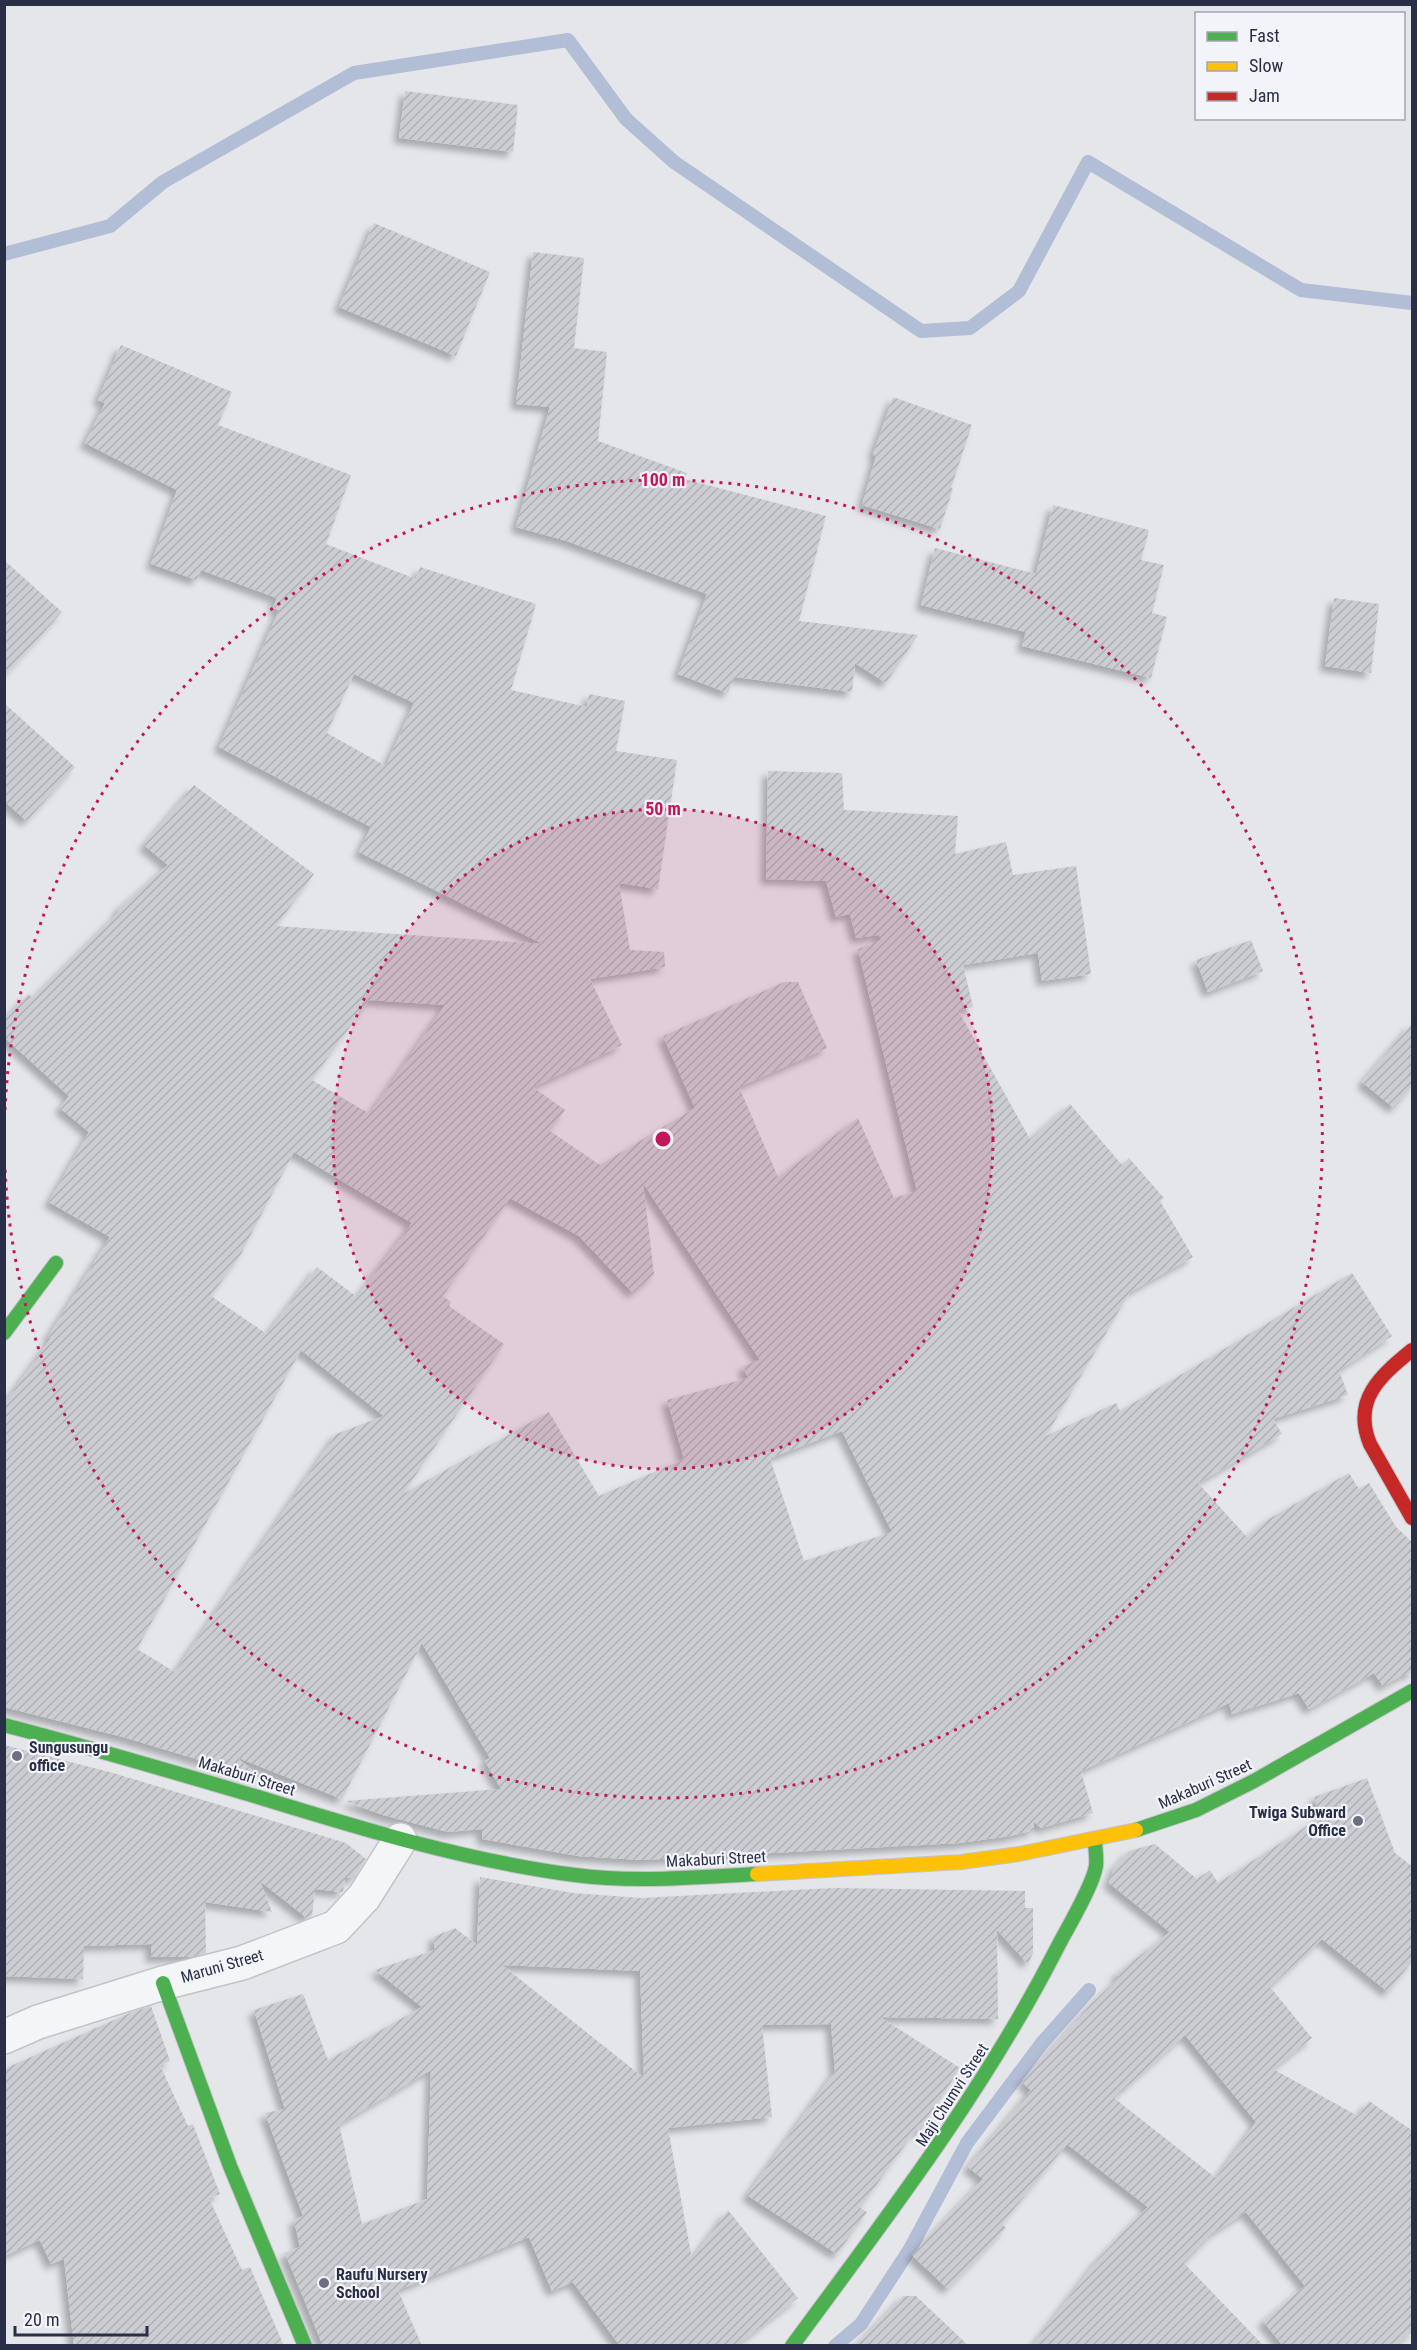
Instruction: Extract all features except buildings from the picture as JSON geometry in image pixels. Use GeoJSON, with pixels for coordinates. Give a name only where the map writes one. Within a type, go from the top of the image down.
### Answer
{"type":"FeatureCollection","features":[{"type":"Feature","properties":{"kind":"street"},"geometry":{"type":"LineString","coordinates":[[4,1333],[56,1263]]}},
{"type":"Feature","properties":{"kind":"street"},"geometry":{"type":"LineString","coordinates":[[1413,1350],[1379,1379],[1363,1412],[1363,1427],[1376,1457],[1413,1518]]}},
{"type":"Feature","properties":{"kind":"street","name":"Makaburi Street"},"geometry":{"type":"LineString","coordinates":[[4,1725],[141,1761],[400,1840],[526,1867],[576,1875],[642,1878],[697,1877],[962,1862],[1019,1854],[1145,1828],[1196,1810],[1254,1781],[1413,1690]]}},
{"type":"Feature","properties":{"kind":"street","name":"Maji Chumvi Street"},"geometry":{"type":"LineString","coordinates":[[792,2346],[935,2152],[994,2062],[1025,2010],[1084,1895],[1096,1867],[1095,1839]]}},
{"type":"Feature","properties":{"kind":"street","name":"Maruni Street"},"geometry":{"type":"LineString","coordinates":[[4,2037],[38,2022],[164,1983],[242,1963],[336,1928],[364,1898],[400,1840]]}},
{"type":"Feature","properties":{"kind":"street"},"geometry":{"type":"LineString","coordinates":[[164,1983],[198,2084],[305,2346]]}},
{"type":"Feature","properties":{"kind":"waterway"},"geometry":{"type":"LineString","coordinates":[[4,254],[110,226],[163,182],[354,73],[568,40],[626,119],[674,162],[921,331],[970,328],[1019,291],[1088,162],[1301,290],[1412,303]]}},
{"type":"Feature","properties":{"kind":"waterway"},"geometry":{"type":"LineString","coordinates":[[835,2346],[861,2324],[910,2249],[967,2143],[1042,2043],[1089,1990]]}},
{"type":"Feature","properties":{"kind":"traffic: fast"},"geometry":{"type":"LineString","coordinates":[[4,1333],[56,1263]]}},
{"type":"Feature","properties":{"kind":"traffic: fast"},"geometry":{"type":"LineString","coordinates":[[1136,1830],[1196,1810],[1254,1781],[1412,1691]]}},
{"type":"Feature","properties":{"kind":"traffic: fast"},"geometry":{"type":"LineString","coordinates":[[4,1725],[376,1832],[455,1853],[535,1869],[620,1879],[757,1874]]}},
{"type":"Feature","properties":{"kind":"traffic: fast"},"geometry":{"type":"LineString","coordinates":[[792,2346],[931,2154],[1027,2004],[1090,1885],[1096,1866],[1095,1839]]}},
{"type":"Feature","properties":{"kind":"traffic: fast"},"geometry":{"type":"LineString","coordinates":[[163,1983],[230,2166],[305,2346]]}},
{"type":"Feature","properties":{"kind":"traffic: slow"},"geometry":{"type":"LineString","coordinates":[[757,1874],[961,1862],[1019,1854],[1136,1830]]}},
{"type":"Feature","properties":{"kind":"traffic: jam"},"geometry":{"type":"LineString","coordinates":[[1412,1350],[1389,1369],[1372,1390],[1364,1414],[1370,1444],[1412,1518]]}},
{"type":"Feature","properties":{"kind":"place","name":"Sungusungu office"},"geometry":{"type":"Point","coordinates":[17,1756]}},
{"type":"Feature","properties":{"kind":"place","name":"Twiga Subward Office"},"geometry":{"type":"Point","coordinates":[1358,1821]}},
{"type":"Feature","properties":{"kind":"place","name":"Raufu Nursery School"},"geometry":{"type":"Point","coordinates":[324,2283]}}]}
